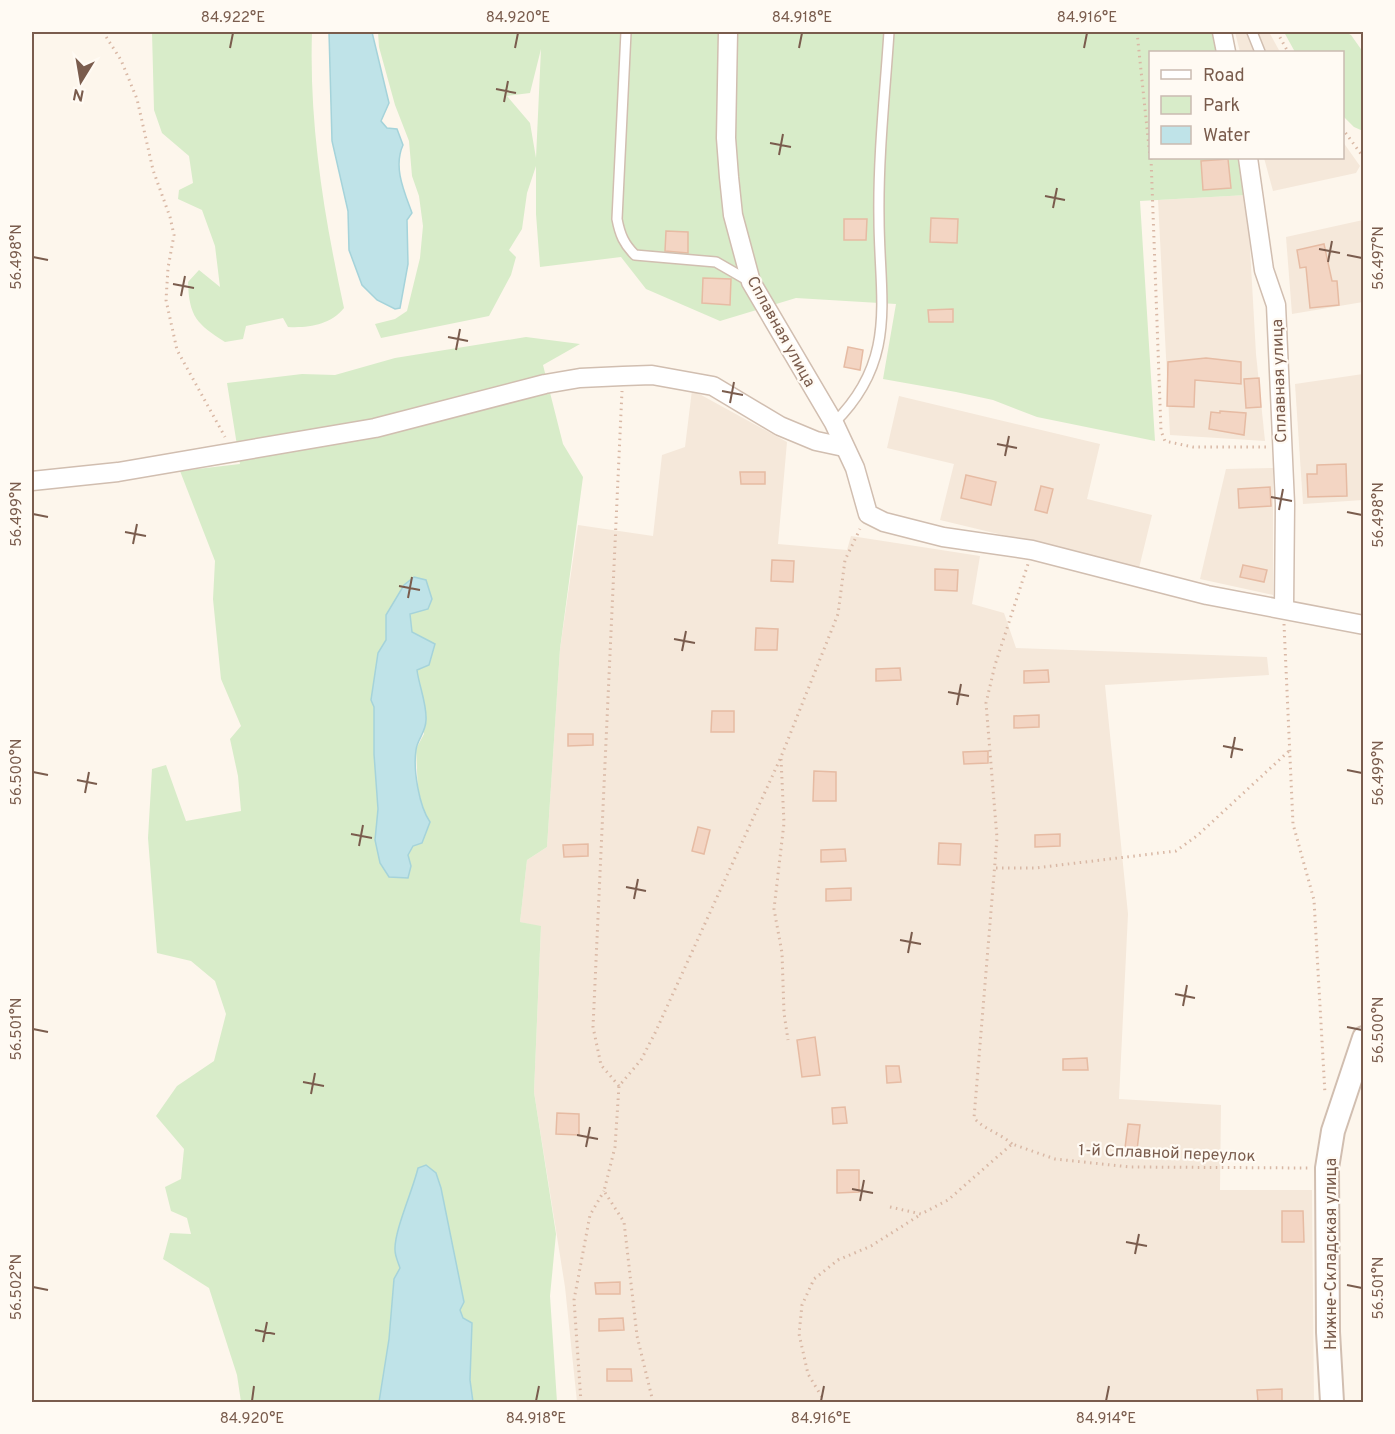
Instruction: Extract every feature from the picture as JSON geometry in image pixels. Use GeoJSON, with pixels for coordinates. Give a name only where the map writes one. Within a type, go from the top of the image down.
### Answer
{"type":"FeatureCollection","features":[{"type":"Feature","properties":{"kind":"street","name":"Сплавная улица"},"geometry":{"type":"LineString","coordinates":[[728,32],[726,138],[729,177],[733,215],[751,282],[834,423],[855,468],[868,514]]}},
{"type":"Feature","properties":{"kind":"street"},"geometry":{"type":"LineString","coordinates":[[1222,32],[1226,51]]}},
{"type":"Feature","properties":{"kind":"street","name":"Сплавная улица"},"geometry":{"type":"LineString","coordinates":[[1248,159],[1264,270],[1276,305],[1285,504],[1284,608]]}},
{"type":"Feature","properties":{"kind":"street"},"geometry":{"type":"LineString","coordinates":[[32,482],[118,472],[375,428],[545,384],[580,378],[623,376],[652,375],[713,386],[780,426],[816,441],[844,447]]}},
{"type":"Feature","properties":{"kind":"street"},"geometry":{"type":"LineString","coordinates":[[868,514],[884,522],[943,537],[1032,550],[1207,595],[1364,625]]}},
{"type":"Feature","properties":{"kind":"street","name":"Нижне-Складская улица"},"geometry":{"type":"LineString","coordinates":[[1332,1402],[1328,1332],[1327,1168],[1333,1131],[1364,1038]]}},
{"type":"Feature","properties":{"kind":"lane"},"geometry":{"type":"LineString","coordinates":[[626,32],[620,118],[617,219],[626,246],[635,255],[716,262],[751,282]]}},
{"type":"Feature","properties":{"kind":"lane"},"geometry":{"type":"LineString","coordinates":[[834,423],[846,411],[872,370],[882,325],[883,280],[879,219],[889,32]]}},
{"type":"Feature","properties":{"kind":"lane"},"geometry":{"type":"LineString","coordinates":[[1252,32],[1260,51]]}},
{"type":"Feature","properties":{"kind":"path"},"geometry":{"type":"LineString","coordinates":[[103,32],[122,60],[137,99],[153,170],[171,217],[174,234],[168,268],[166,300],[177,350],[234,452]]}},
{"type":"Feature","properties":{"kind":"path"},"geometry":{"type":"LineString","coordinates":[[1137,32],[1149,147]]}},
{"type":"Feature","properties":{"kind":"path"},"geometry":{"type":"LineString","coordinates":[[1277,32],[1287,51]]}},
{"type":"Feature","properties":{"kind":"path"},"geometry":{"type":"LineString","coordinates":[[1344,131],[1364,158]]}},
{"type":"Feature","properties":{"kind":"path"},"geometry":{"type":"LineString","coordinates":[[1150,159],[1161,431],[1165,441],[1193,447],[1281,447]]}},
{"type":"Feature","properties":{"kind":"path"},"geometry":{"type":"LineString","coordinates":[[619,1086],[601,1065],[592,1027],[623,376]]}},
{"type":"Feature","properties":{"kind":"path"},"geometry":{"type":"LineString","coordinates":[[581,1402],[574,1300],[590,1215],[604,1191],[615,1147],[619,1086],[641,1060],[655,1033],[781,757],[838,614],[845,560],[868,514]]}},
{"type":"Feature","properties":{"kind":"path"},"geometry":{"type":"LineString","coordinates":[[1032,550],[995,665],[986,703],[997,838],[996,868],[1046,867],[1176,851],[1198,835],[1290,750]]}},
{"type":"Feature","properties":{"kind":"path"},"geometry":{"type":"LineString","coordinates":[[1284,608],[1293,824],[1314,900],[1327,1103]]}},
{"type":"Feature","properties":{"kind":"path"},"geometry":{"type":"LineString","coordinates":[[781,757],[784,822],[774,909],[782,953],[784,1013],[788,1040]]}},
{"type":"Feature","properties":{"kind":"path","name":"1-й Сплавной переулок"},"geometry":{"type":"LineString","coordinates":[[996,868],[974,1118],[982,1126],[999,1132],[1012,1144],[1055,1160],[1130,1167],[1327,1168]]}},
{"type":"Feature","properties":{"kind":"path"},"geometry":{"type":"LineString","coordinates":[[825,1402],[808,1374],[799,1334],[802,1305],[814,1279],[838,1260],[871,1246],[921,1214],[948,1200],[1012,1144]]}},
{"type":"Feature","properties":{"kind":"path"},"geometry":{"type":"LineString","coordinates":[[604,1191],[624,1222],[637,1336],[653,1402]]}},
{"type":"Feature","properties":{"kind":"path"},"geometry":{"type":"LineString","coordinates":[[890,1207],[921,1214]]}},
{"type":"Feature","properties":{"kind":"shaded area"},"geometry":{"type":"Polygon","coordinates":[[[1235,32],[1269,32],[1279,51],[1240,51],[1235,32]]]}},
{"type":"Feature","properties":{"kind":"shaded area"},"geometry":{"type":"Polygon","coordinates":[[[1344,143],[1360,166],[1356,173],[1273,191],[1264,159],[1344,159],[1344,143]]]}},
{"type":"Feature","properties":{"kind":"shaded area"},"geometry":{"type":"Polygon","coordinates":[[[1247,195],[1256,354],[1265,441],[1170,435],[1158,200],[1247,195]]]}},
{"type":"Feature","properties":{"kind":"shaded area"},"geometry":{"type":"Polygon","coordinates":[[[1363,220],[1363,302],[1292,314],[1286,237],[1363,220]]]}},
{"type":"Feature","properties":{"kind":"shaded area"},"geometry":{"type":"Polygon","coordinates":[[[1363,374],[1363,500],[1303,504],[1295,384],[1363,374]]]}},
{"type":"Feature","properties":{"kind":"shaded area"},"geometry":{"type":"Polygon","coordinates":[[[692,390],[787,442],[778,544],[847,550],[851,536],[980,556],[972,604],[1004,613],[1016,648],[1267,657],[1269,675],[1105,685],[1128,914],[1119,1099],[1221,1105],[1220,1190],[1312,1190],[1314,1402],[577,1402],[565,1287],[534,1092],[541,927],[520,922],[527,860],[547,847],[560,649],[578,525],[653,536],[662,455],[685,447],[692,390]]]}},
{"type":"Feature","properties":{"kind":"shaded area"},"geometry":{"type":"Polygon","coordinates":[[[899,396],[1100,444],[1087,499],[1152,515],[1139,568],[940,520],[954,464],[887,448],[899,396]]]}},
{"type":"Feature","properties":{"kind":"shaded area"},"geometry":{"type":"Polygon","coordinates":[[[1273,468],[1273,595],[1200,579],[1226,469],[1273,468]]]}},
{"type":"Feature","properties":{"kind":"green space"},"geometry":{"type":"Polygon","coordinates":[[[152,32],[312,32],[313,101],[319,170],[344,308],[326,322],[304,327],[288,327],[283,318],[246,326],[243,339],[225,342],[196,318],[190,304],[188,282],[199,270],[220,287],[215,246],[202,210],[178,199],[179,190],[193,183],[189,156],[162,133],[154,110],[152,32]]]}},
{"type":"Feature","properties":{"kind":"green space"},"geometry":{"type":"Polygon","coordinates":[[[378,32],[1214,32],[1218,51],[1149,51],[1149,159],[1239,159],[1247,195],[1140,201],[1155,441],[1037,417],[993,400],[883,379],[896,304],[796,298],[720,321],[646,289],[621,257],[540,267],[536,214],[536,166],[527,193],[522,229],[509,250],[516,257],[511,275],[489,316],[381,338],[375,324],[395,319],[407,311],[420,258],[423,226],[419,196],[412,176],[409,141],[395,105],[379,47],[378,32]],[[541,49],[530,93],[507,96],[530,123],[536,158],[541,49]]]}},
{"type":"Feature","properties":{"kind":"green space"},"geometry":{"type":"Polygon","coordinates":[[[1284,32],[1345,32],[1351,35],[1363,52],[1363,131],[1354,127],[1344,117],[1344,51],[1294,51],[1284,32]]]}},
{"type":"Feature","properties":{"kind":"green space"},"geometry":{"type":"Polygon","coordinates":[[[526,337],[580,344],[543,365],[563,444],[583,477],[560,649],[547,847],[527,860],[520,922],[541,926],[534,1092],[556,1234],[550,1296],[557,1402],[473,1402],[470,1380],[472,1323],[463,1318],[460,1310],[464,1302],[441,1188],[418,1168],[395,1242],[400,1268],[394,1279],[389,1339],[379,1402],[241,1402],[237,1375],[209,1288],[163,1259],[170,1233],[191,1234],[187,1218],[171,1211],[165,1187],[181,1179],[184,1149],[156,1116],[177,1086],[214,1061],[226,1014],[215,981],[191,961],[157,953],[148,838],[152,769],[166,765],[186,821],[241,811],[238,776],[230,739],[241,726],[221,679],[213,599],[215,561],[180,471],[240,464],[227,383],[302,374],[335,375],[395,358],[526,337]],[[410,614],[386,615],[386,640],[378,653],[374,707],[374,754],[378,809],[375,840],[411,866],[408,855],[424,813],[418,792],[416,749],[424,734],[410,614]]]}},
{"type":"Feature","properties":{"kind":"water"},"geometry":{"type":"Polygon","coordinates":[[[329,32],[372,32],[389,103],[381,121],[387,128],[397,129],[403,145],[399,170],[412,213],[407,220],[408,264],[400,308],[395,309],[377,300],[362,285],[349,250],[348,211],[332,141],[329,32]]]}},
{"type":"Feature","properties":{"kind":"water"},"geometry":{"type":"Polygon","coordinates":[[[414,577],[426,580],[432,599],[428,609],[410,614],[412,632],[435,644],[429,665],[417,670],[426,720],[416,750],[416,777],[423,807],[430,822],[422,843],[413,846],[408,855],[411,866],[408,878],[389,877],[380,863],[375,840],[378,809],[374,754],[374,707],[371,700],[378,653],[386,640],[386,615],[404,585],[414,577]]]}},
{"type":"Feature","properties":{"kind":"water"},"geometry":{"type":"Polygon","coordinates":[[[426,1165],[436,1173],[441,1188],[464,1302],[460,1310],[463,1318],[472,1323],[470,1380],[473,1402],[379,1402],[389,1339],[394,1279],[400,1268],[395,1254],[395,1242],[418,1168],[426,1165]]]}},
{"type":"Feature","properties":{"kind":"building"},"geometry":{"type":"Polygon","coordinates":[[[1228,159],[1231,188],[1203,190],[1201,161],[1228,159]]]}},
{"type":"Feature","properties":{"kind":"building"},"geometry":{"type":"Polygon","coordinates":[[[931,218],[958,219],[957,243],[930,242],[931,218]]]}},
{"type":"Feature","properties":{"kind":"building"},"geometry":{"type":"Polygon","coordinates":[[[844,219],[867,219],[866,240],[844,240],[844,219]]]}},
{"type":"Feature","properties":{"kind":"building"},"geometry":{"type":"Polygon","coordinates":[[[666,231],[688,232],[688,253],[665,251],[666,231]]]}},
{"type":"Feature","properties":{"kind":"building"},"geometry":{"type":"Polygon","coordinates":[[[1324,244],[1332,281],[1337,281],[1339,305],[1310,308],[1306,267],[1300,268],[1297,250],[1324,244]]]}},
{"type":"Feature","properties":{"kind":"building"},"geometry":{"type":"Polygon","coordinates":[[[703,278],[731,279],[730,305],[702,303],[703,278]]]}},
{"type":"Feature","properties":{"kind":"building"},"geometry":{"type":"Polygon","coordinates":[[[953,309],[953,322],[929,322],[928,310],[953,309]]]}},
{"type":"Feature","properties":{"kind":"building"},"geometry":{"type":"Polygon","coordinates":[[[848,347],[863,350],[860,370],[844,367],[848,347]]]}},
{"type":"Feature","properties":{"kind":"building"},"geometry":{"type":"Polygon","coordinates":[[[1206,358],[1241,362],[1241,384],[1195,380],[1194,407],[1167,406],[1168,362],[1206,358]]]}},
{"type":"Feature","properties":{"kind":"building"},"geometry":{"type":"Polygon","coordinates":[[[1259,378],[1261,407],[1246,408],[1244,379],[1259,378]]]}},
{"type":"Feature","properties":{"kind":"building"},"geometry":{"type":"Polygon","coordinates":[[[1220,411],[1246,413],[1244,435],[1209,429],[1211,412],[1220,413],[1220,411]]]}},
{"type":"Feature","properties":{"kind":"building"},"geometry":{"type":"Polygon","coordinates":[[[1346,464],[1347,496],[1308,497],[1307,474],[1317,474],[1317,465],[1346,464]]]}},
{"type":"Feature","properties":{"kind":"building"},"geometry":{"type":"Polygon","coordinates":[[[740,472],[765,472],[765,484],[741,484],[740,472]]]}},
{"type":"Feature","properties":{"kind":"building"},"geometry":{"type":"Polygon","coordinates":[[[966,475],[996,482],[991,505],[961,498],[966,475]]]}},
{"type":"Feature","properties":{"kind":"building"},"geometry":{"type":"Polygon","coordinates":[[[1041,486],[1053,489],[1047,513],[1035,510],[1041,486]]]}},
{"type":"Feature","properties":{"kind":"building"},"geometry":{"type":"Polygon","coordinates":[[[1270,487],[1271,506],[1239,508],[1238,489],[1270,487]]]}},
{"type":"Feature","properties":{"kind":"building"},"geometry":{"type":"Polygon","coordinates":[[[772,560],[794,561],[793,582],[771,581],[772,560]]]}},
{"type":"Feature","properties":{"kind":"building"},"geometry":{"type":"Polygon","coordinates":[[[1243,565],[1267,570],[1264,582],[1240,577],[1243,565]]]}},
{"type":"Feature","properties":{"kind":"building"},"geometry":{"type":"Polygon","coordinates":[[[935,569],[958,570],[957,591],[935,590],[935,569]]]}},
{"type":"Feature","properties":{"kind":"building"},"geometry":{"type":"Polygon","coordinates":[[[756,628],[778,629],[777,650],[755,650],[756,628]]]}},
{"type":"Feature","properties":{"kind":"building"},"geometry":{"type":"Polygon","coordinates":[[[900,668],[901,680],[876,681],[876,669],[900,668]]]}},
{"type":"Feature","properties":{"kind":"building"},"geometry":{"type":"Polygon","coordinates":[[[1048,670],[1049,682],[1024,683],[1024,671],[1048,670]]]}},
{"type":"Feature","properties":{"kind":"building"},"geometry":{"type":"Polygon","coordinates":[[[712,711],[734,711],[734,732],[711,732],[712,711]]]}},
{"type":"Feature","properties":{"kind":"building"},"geometry":{"type":"Polygon","coordinates":[[[1039,715],[1039,727],[1014,728],[1014,716],[1039,715]]]}},
{"type":"Feature","properties":{"kind":"building"},"geometry":{"type":"Polygon","coordinates":[[[568,734],[593,734],[593,745],[568,746],[568,734]]]}},
{"type":"Feature","properties":{"kind":"building"},"geometry":{"type":"Polygon","coordinates":[[[988,751],[988,763],[964,764],[963,752],[988,751]]]}},
{"type":"Feature","properties":{"kind":"building"},"geometry":{"type":"Polygon","coordinates":[[[814,771],[836,772],[836,801],[813,801],[814,771]]]}},
{"type":"Feature","properties":{"kind":"building"},"geometry":{"type":"Polygon","coordinates":[[[698,827],[710,830],[704,854],[692,851],[698,827]]]}},
{"type":"Feature","properties":{"kind":"building"},"geometry":{"type":"Polygon","coordinates":[[[1060,834],[1060,846],[1035,847],[1035,835],[1060,834]]]}},
{"type":"Feature","properties":{"kind":"building"},"geometry":{"type":"Polygon","coordinates":[[[939,843],[961,844],[960,865],[938,864],[939,843]]]}},
{"type":"Feature","properties":{"kind":"building"},"geometry":{"type":"Polygon","coordinates":[[[588,844],[588,856],[564,857],[563,845],[588,844]]]}},
{"type":"Feature","properties":{"kind":"building"},"geometry":{"type":"Polygon","coordinates":[[[845,849],[846,861],[821,862],[821,850],[845,849]]]}},
{"type":"Feature","properties":{"kind":"building"},"geometry":{"type":"Polygon","coordinates":[[[851,888],[851,900],[826,901],[826,889],[851,888]]]}},
{"type":"Feature","properties":{"kind":"building"},"geometry":{"type":"Polygon","coordinates":[[[815,1037],[820,1075],[802,1077],[797,1040],[815,1037]]]}},
{"type":"Feature","properties":{"kind":"building"},"geometry":{"type":"Polygon","coordinates":[[[1087,1058],[1088,1070],[1063,1070],[1063,1059],[1087,1058]]]}},
{"type":"Feature","properties":{"kind":"building"},"geometry":{"type":"Polygon","coordinates":[[[886,1066],[899,1066],[901,1082],[887,1083],[886,1066]]]}},
{"type":"Feature","properties":{"kind":"building"},"geometry":{"type":"Polygon","coordinates":[[[845,1107],[847,1123],[833,1124],[832,1108],[845,1107]]]}},
{"type":"Feature","properties":{"kind":"building"},"geometry":{"type":"Polygon","coordinates":[[[557,1113],[579,1114],[579,1135],[556,1134],[557,1113]]]}},
{"type":"Feature","properties":{"kind":"building"},"geometry":{"type":"Polygon","coordinates":[[[1128,1124],[1140,1125],[1137,1150],[1125,1148],[1128,1124]]]}},
{"type":"Feature","properties":{"kind":"building"},"geometry":{"type":"Polygon","coordinates":[[[837,1170],[859,1170],[859,1192],[837,1193],[837,1170]]]}},
{"type":"Feature","properties":{"kind":"building"},"geometry":{"type":"Polygon","coordinates":[[[1282,1211],[1303,1211],[1304,1242],[1282,1242],[1282,1211]]]}},
{"type":"Feature","properties":{"kind":"building"},"geometry":{"type":"Polygon","coordinates":[[[620,1282],[620,1294],[596,1294],[595,1283],[620,1282]]]}},
{"type":"Feature","properties":{"kind":"building"},"geometry":{"type":"Polygon","coordinates":[[[623,1318],[624,1330],[599,1331],[599,1319],[623,1318]]]}},
{"type":"Feature","properties":{"kind":"building"},"geometry":{"type":"Polygon","coordinates":[[[607,1369],[631,1369],[632,1381],[607,1381],[607,1369]]]}},
{"type":"Feature","properties":{"kind":"building"},"geometry":{"type":"Polygon","coordinates":[[[1282,1389],[1282,1401],[1258,1402],[1257,1390],[1282,1389]]]}}]}
